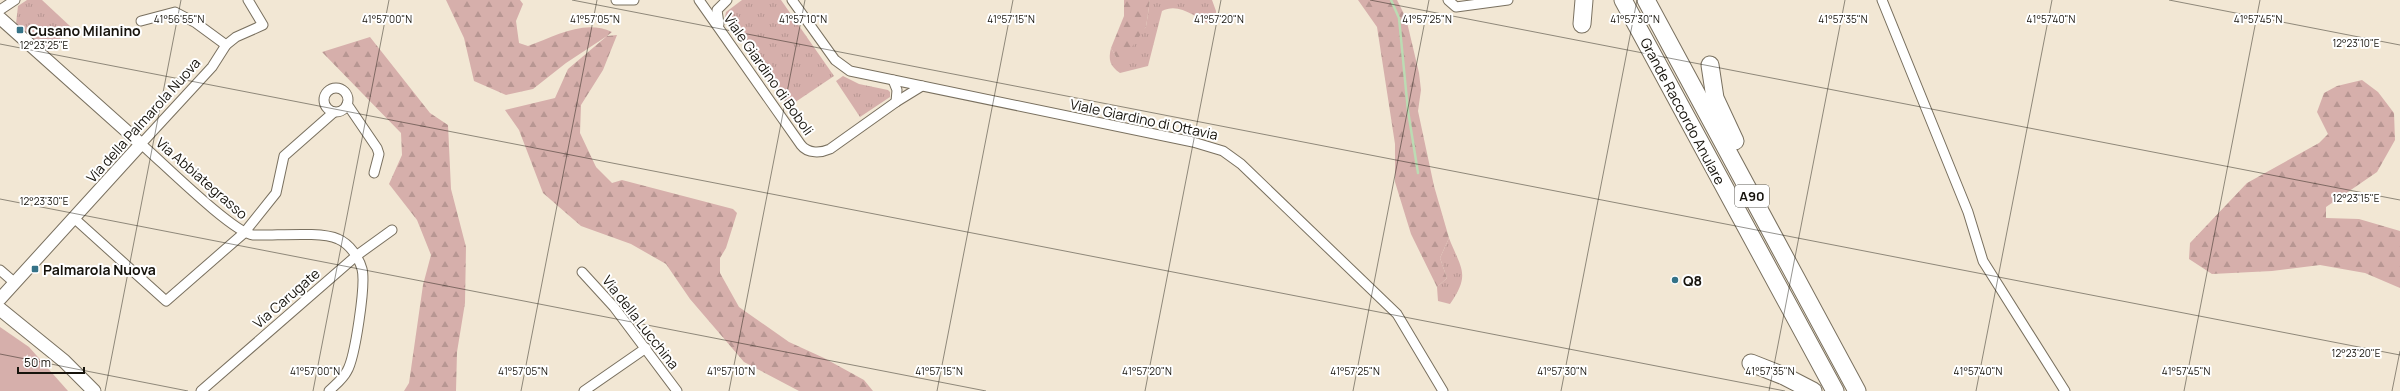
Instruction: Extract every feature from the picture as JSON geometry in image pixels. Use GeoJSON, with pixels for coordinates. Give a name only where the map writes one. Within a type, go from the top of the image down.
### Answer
{"type":"FeatureCollection","features":[{"type":"Feature","properties":{"kind":"highway"},"geometry":{"type":"LineString","coordinates":[[1582,24],[1584,0]]}},
{"type":"Feature","properties":{"kind":"highway","name":"Grande Raccordo Anulare"},"geometry":{"type":"LineString","coordinates":[[1623,0],[1835,391]]}},
{"type":"Feature","properties":{"kind":"highway","name":"Grande Raccordo Anulare"},"geometry":{"type":"LineString","coordinates":[[1646,0],[1858,391]]}},
{"type":"Feature","properties":{"kind":"highway"},"geometry":{"type":"LineString","coordinates":[[1710,65],[1715,98],[1748,170],[1756,203]]}},
{"type":"Feature","properties":{"kind":"highway"},"geometry":{"type":"LineString","coordinates":[[1751,363],[1784,376],[1812,391]]}},
{"type":"Feature","properties":{"kind":"main road"},"geometry":{"type":"LineString","coordinates":[[0,309],[64,361],[94,391]]}},
{"type":"Feature","properties":{"kind":"street"},"geometry":{"type":"LineString","coordinates":[[0,10],[15,0]]}},
{"type":"Feature","properties":{"kind":"street","name":"Via della Palmarola Nuova"},"geometry":{"type":"LineString","coordinates":[[0,299],[75,219],[212,67],[226,45],[236,37],[263,25],[248,0]]}},
{"type":"Feature","properties":{"kind":"street"},"geometry":{"type":"LineString","coordinates":[[616,0],[634,0]]}},
{"type":"Feature","properties":{"kind":"street","name":"Viale Giardino di Boboli"},"geometry":{"type":"LineString","coordinates":[[699,0],[801,146],[806,150],[817,152],[830,149],[896,102],[922,86]]}},
{"type":"Feature","properties":{"kind":"street"},"geometry":{"type":"LineString","coordinates":[[719,27],[717,10],[727,0]]}},
{"type":"Feature","properties":{"kind":"street","name":"Viale Giardino di Ottavia"},"geometry":{"type":"LineString","coordinates":[[792,0],[842,66],[860,74],[1193,142],[1214,147],[1227,153],[1242,164],[1397,314],[1443,391]]}},
{"type":"Feature","properties":{"kind":"street"},"geometry":{"type":"LineString","coordinates":[[1448,0],[1456,7],[1508,0]]}},
{"type":"Feature","properties":{"kind":"street"},"geometry":{"type":"LineString","coordinates":[[1882,0],[1968,212],[1983,261],[2065,391]]}},
{"type":"Feature","properties":{"kind":"street"},"geometry":{"type":"LineString","coordinates":[[141,21],[175,12],[196,23],[226,45]]}},
{"type":"Feature","properties":{"kind":"street"},"geometry":{"type":"LineString","coordinates":[[0,18],[141,144]]}},
{"type":"Feature","properties":{"kind":"street"},"geometry":{"type":"LineString","coordinates":[[893,80],[897,90],[896,102]]}},
{"type":"Feature","properties":{"kind":"street"},"geometry":{"type":"LineString","coordinates":[[75,219],[166,301],[244,233],[276,193],[284,156],[334,112],[344,110],[348,97],[343,91],[332,89],[326,94],[325,101],[328,108],[334,112]]}},
{"type":"Feature","properties":{"kind":"street"},"geometry":{"type":"LineString","coordinates":[[347,104],[377,148],[379,154],[374,173]]}},
{"type":"Feature","properties":{"kind":"street","name":"Via Abbiategrasso"},"geometry":{"type":"LineString","coordinates":[[141,144],[225,219],[244,233],[253,235],[330,236],[344,242],[356,256],[363,279],[351,361],[346,373],[329,391]]}},
{"type":"Feature","properties":{"kind":"street","name":"Via Carugate"},"geometry":{"type":"LineString","coordinates":[[201,391],[356,256],[392,230]]}},
{"type":"Feature","properties":{"kind":"street"},"geometry":{"type":"LineString","coordinates":[[0,270],[15,283]]}},
{"type":"Feature","properties":{"kind":"street","name":"Via della Lucchina"},"geometry":{"type":"LineString","coordinates":[[582,272],[614,307],[677,391]]}},
{"type":"Feature","properties":{"kind":"street"},"geometry":{"type":"LineString","coordinates":[[584,391],[646,348]]}},
{"type":"Feature","properties":{"kind":"green space"},"geometry":{"type":"Polygon","coordinates":[[[27,0],[42,0],[71,27],[48,52],[16,24],[18,6],[27,0]]]}},
{"type":"Feature","properties":{"kind":"green space"},"geometry":{"type":"Polygon","coordinates":[[[446,0],[520,0],[523,4],[516,21],[519,43],[528,46],[570,30],[580,28],[602,28],[612,32],[566,63],[533,89],[506,95],[474,81],[464,38],[446,0]]]}},
{"type":"Feature","properties":{"kind":"green space"},"geometry":{"type":"Polygon","coordinates":[[[742,0],[781,0],[834,76],[788,107],[725,17],[726,12],[742,0]]]}},
{"type":"Feature","properties":{"kind":"green space"},"geometry":{"type":"Polygon","coordinates":[[[1124,0],[1150,0],[1146,27],[1124,58],[1116,57],[1111,48],[1124,16],[1124,0]]]}},
{"type":"Feature","properties":{"kind":"green space"},"geometry":{"type":"Polygon","coordinates":[[[1150,0],[1212,0],[1216,11],[1216,22],[1211,25],[1181,9],[1175,8],[1162,11],[1148,66],[1120,73],[1112,65],[1110,59],[1111,48],[1116,57],[1146,27],[1150,0]]]}},
{"type":"Feature","properties":{"kind":"green space"},"geometry":{"type":"Polygon","coordinates":[[[1358,0],[1397,0],[1406,18],[1419,73],[1421,90],[1418,111],[1434,186],[1449,238],[1440,258],[1447,278],[1437,287],[1411,234],[1395,182],[1395,144],[1377,27],[1358,0]]]}},
{"type":"Feature","properties":{"kind":"green space"},"geometry":{"type":"Polygon","coordinates":[[[617,35],[603,70],[581,105],[580,133],[596,167],[612,183],[622,180],[733,209],[737,213],[726,248],[720,258],[720,273],[739,307],[789,342],[824,358],[864,380],[873,391],[799,391],[744,362],[690,299],[666,264],[631,244],[581,226],[543,193],[519,130],[505,110],[555,98],[568,69],[607,36],[617,35]]]}},
{"type":"Feature","properties":{"kind":"green space"},"geometry":{"type":"Polygon","coordinates":[[[370,37],[430,113],[448,125],[451,189],[466,247],[465,303],[457,352],[456,391],[404,391],[409,383],[423,285],[431,255],[417,220],[389,184],[402,155],[401,133],[322,52],[370,37]]]}},
{"type":"Feature","properties":{"kind":"green space"},"geometry":{"type":"Polygon","coordinates":[[[843,76],[859,84],[888,90],[890,92],[890,97],[860,117],[836,81],[843,76]]]}},
{"type":"Feature","properties":{"kind":"green space"},"geometry":{"type":"Polygon","coordinates":[[[2362,80],[2378,92],[2394,113],[2395,140],[2377,172],[2326,207],[2326,218],[2359,219],[2400,231],[2400,288],[2365,273],[2320,265],[2272,271],[2212,274],[2189,259],[2190,243],[2247,183],[2319,143],[2328,134],[2317,112],[2324,93],[2337,86],[2362,80]]]}},
{"type":"Feature","properties":{"kind":"green space"},"geometry":{"type":"Polygon","coordinates":[[[1449,238],[1462,271],[1460,285],[1450,304],[1438,301],[1437,287],[1447,278],[1440,258],[1449,238]]]}},
{"type":"Feature","properties":{"kind":"green space"},"geometry":{"type":"Polygon","coordinates":[[[0,327],[29,347],[68,391],[0,391],[0,327]]]}},
{"type":"Feature","properties":{"kind":"waterway"},"geometry":{"type":"LineString","coordinates":[[1391,0],[1399,18],[1408,111],[1418,173]]}},
{"type":"Feature","properties":{"kind":"place","name":"Cusano Milanino"},"geometry":{"type":"Point","coordinates":[20,30]}},
{"type":"Feature","properties":{"kind":"place","name":"Palmarola Nuova"},"geometry":{"type":"Point","coordinates":[35,269]}},
{"type":"Feature","properties":{"kind":"place","name":"Q8"},"geometry":{"type":"Point","coordinates":[1675,280]}}]}
